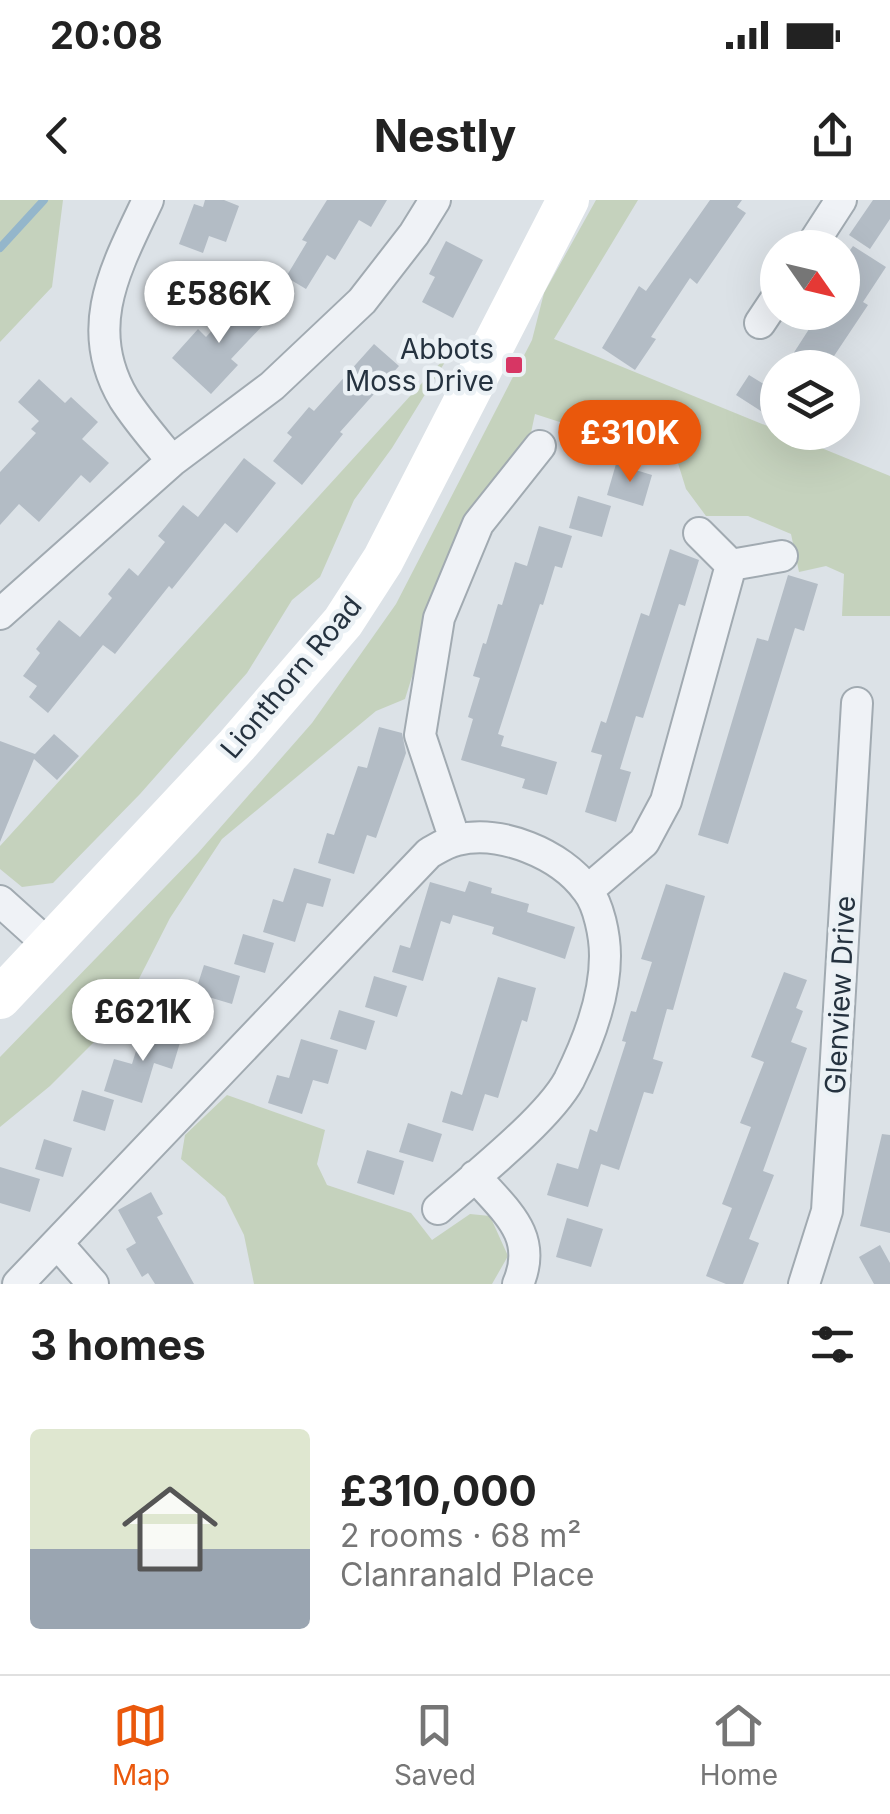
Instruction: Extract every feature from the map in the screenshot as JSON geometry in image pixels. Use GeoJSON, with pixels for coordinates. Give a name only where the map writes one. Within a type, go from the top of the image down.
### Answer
{"type":"FeatureCollection","features":[{"type":"Feature","properties":{"kind":"street"},"geometry":{"type":"LineString","coordinates":[[148,200],[105,302],[106,356],[124,398],[172,461]]}},
{"type":"Feature","properties":{"kind":"street"},"geometry":{"type":"LineString","coordinates":[[0,614],[172,461],[272,386],[362,301],[435,200]]}},
{"type":"Feature","properties":{"kind":"street","name":"Lionthorn Road"},"geometry":{"type":"LineString","coordinates":[[0,998],[261,719],[342,622],[383,560],[568,200]]}},
{"type":"Feature","properties":{"kind":"street"},"geometry":{"type":"LineString","coordinates":[[822,230],[841,200]]}},
{"type":"Feature","properties":{"kind":"street"},"geometry":{"type":"LineString","coordinates":[[454,840],[420,735],[439,618],[478,524],[540,446]]}},
{"type":"Feature","properties":{"kind":"street"},"geometry":{"type":"LineString","coordinates":[[699,533],[731,565]]}},
{"type":"Feature","properties":{"kind":"street"},"geometry":{"type":"LineString","coordinates":[[731,565],[782,556]]}},
{"type":"Feature","properties":{"kind":"street"},"geometry":{"type":"LineString","coordinates":[[588,890],[644,842],[666,801],[731,565]]}},
{"type":"Feature","properties":{"kind":"street","name":"Glenview Drive"},"geometry":{"type":"LineString","coordinates":[[804,1284],[827,1211],[857,703]]}},
{"type":"Feature","properties":{"kind":"street"},"geometry":{"type":"LineString","coordinates":[[18,1284],[429,853],[454,840],[481,837],[533,848],[588,890],[600,924],[605,956],[590,1031],[567,1084],[528,1128],[438,1209]]}},
{"type":"Feature","properties":{"kind":"street"},"geometry":{"type":"LineString","coordinates":[[0,901],[50,946]]}},
{"type":"Feature","properties":{"kind":"street"},"geometry":{"type":"LineString","coordinates":[[475,1176],[521,1230],[526,1246],[525,1265],[518,1284]]}},
{"type":"Feature","properties":{"kind":"street"},"geometry":{"type":"LineString","coordinates":[[57,1244],[93,1284]]}},
{"type":"Feature","properties":{"kind":"green space"},"geometry":{"type":"Polygon","coordinates":[[[0,200],[63,200],[52,287],[0,342],[0,200]]]}},
{"type":"Feature","properties":{"kind":"green space"},"geometry":{"type":"Polygon","coordinates":[[[596,200],[638,200],[554,339],[760,423],[760,450],[826,450],[890,476],[890,616],[842,616],[844,574],[826,566],[799,572],[791,534],[748,516],[706,516],[686,489],[677,460],[535,414],[529,442],[436,600],[405,699],[376,711],[222,839],[170,918],[120,1016],[50,1086],[0,1127],[0,1057],[198,853],[312,723],[396,604],[532,340],[544,293],[596,200]]]}},
{"type":"Feature","properties":{"kind":"green space"},"geometry":{"type":"Polygon","coordinates":[[[453,349],[392,448],[354,500],[320,577],[292,600],[247,673],[140,794],[53,883],[22,887],[0,869],[0,846],[453,349]]]}},
{"type":"Feature","properties":{"kind":"green space"},"geometry":{"type":"Polygon","coordinates":[[[227,1095],[325,1130],[317,1164],[327,1185],[411,1213],[432,1240],[470,1214],[490,1216],[508,1256],[492,1284],[254,1284],[244,1235],[225,1197],[181,1159],[185,1135],[227,1095]]]}},
{"type":"Feature","properties":{"kind":"building"},"geometry":{"type":"Polygon","coordinates":[[[205,200],[224,200],[239,206],[226,242],[209,236],[203,253],[179,244],[194,204],[203,207],[205,200]]]}},
{"type":"Feature","properties":{"kind":"building"},"geometry":{"type":"Polygon","coordinates":[[[327,200],[387,200],[371,227],[359,220],[335,260],[327,255],[306,289],[286,277],[307,242],[302,240],[327,200]]]}},
{"type":"Feature","properties":{"kind":"building"},"geometry":{"type":"Polygon","coordinates":[[[710,200],[742,200],[737,207],[746,213],[697,284],[690,278],[651,337],[656,339],[635,370],[602,348],[639,286],[646,291],[710,200]]]}},
{"type":"Feature","properties":{"kind":"building"},"geometry":{"type":"Polygon","coordinates":[[[873,200],[890,200],[890,219],[870,249],[860,242],[860,230],[852,230],[873,200]]]}},
{"type":"Feature","properties":{"kind":"building"},"geometry":{"type":"Polygon","coordinates":[[[446,241],[483,260],[453,318],[422,302],[435,277],[429,274],[446,241]]]}},
{"type":"Feature","properties":{"kind":"building"},"geometry":{"type":"Polygon","coordinates":[[[860,250],[886,267],[863,302],[868,305],[860,317],[860,250]]]}},
{"type":"Feature","properties":{"kind":"building"},"geometry":{"type":"Polygon","coordinates":[[[242,298],[267,321],[231,359],[238,365],[211,394],[172,358],[198,329],[206,337],[242,298]]]}},
{"type":"Feature","properties":{"kind":"building"},"geometry":{"type":"Polygon","coordinates":[[[808,330],[851,330],[838,350],[796,350],[808,330]]]}},
{"type":"Feature","properties":{"kind":"building"},"geometry":{"type":"Polygon","coordinates":[[[374,344],[399,366],[340,432],[343,434],[302,485],[273,461],[292,437],[287,433],[309,407],[314,411],[374,344]]]}},
{"type":"Feature","properties":{"kind":"building"},"geometry":{"type":"Polygon","coordinates":[[[749,375],[760,382],[760,410],[736,395],[749,375]]]}},
{"type":"Feature","properties":{"kind":"building"},"geometry":{"type":"Polygon","coordinates":[[[39,379],[65,403],[71,397],[98,422],[82,439],[109,463],[90,483],[81,475],[39,522],[19,504],[0,525],[0,472],[36,433],[31,429],[39,421],[18,402],[39,379]]]}},
{"type":"Feature","properties":{"kind":"building"},"geometry":{"type":"Polygon","coordinates":[[[244,458],[276,483],[237,533],[225,523],[115,654],[103,645],[48,713],[29,697],[37,686],[23,676],[40,653],[36,649],[59,620],[80,637],[112,598],[108,594],[129,568],[138,576],[165,542],[158,536],[183,505],[198,517],[244,458]]]}},
{"type":"Feature","properties":{"kind":"building"},"geometry":{"type":"Polygon","coordinates":[[[616,464],[652,475],[643,506],[607,495],[616,464]]]}},
{"type":"Feature","properties":{"kind":"building"},"geometry":{"type":"Polygon","coordinates":[[[578,496],[611,506],[602,537],[569,528],[578,496]]]}},
{"type":"Feature","properties":{"kind":"building"},"geometry":{"type":"Polygon","coordinates":[[[539,526],[572,536],[562,568],[555,566],[543,605],[540,604],[498,734],[504,736],[501,746],[557,762],[547,795],[522,788],[525,779],[461,760],[473,719],[468,717],[480,678],[473,676],[483,643],[486,644],[498,604],[502,605],[515,562],[527,566],[539,526]]]}},
{"type":"Feature","properties":{"kind":"building"},"geometry":{"type":"Polygon","coordinates":[[[670,549],[699,560],[685,606],[679,604],[643,718],[636,716],[620,769],[631,772],[616,822],[585,812],[602,755],[591,752],[601,721],[606,723],[641,613],[649,616],[670,549]]]}},
{"type":"Feature","properties":{"kind":"building"},"geometry":{"type":"Polygon","coordinates":[[[788,575],[818,584],[804,631],[795,628],[728,844],[698,835],[757,638],[768,641],[788,575]]]}},
{"type":"Feature","properties":{"kind":"building"},"geometry":{"type":"Polygon","coordinates":[[[379,727],[402,733],[406,753],[376,838],[367,835],[354,874],[318,863],[327,833],[334,835],[358,766],[367,768],[379,727]]]}},
{"type":"Feature","properties":{"kind":"building"},"geometry":{"type":"Polygon","coordinates":[[[54,734],[79,756],[57,780],[34,759],[0,842],[0,741],[35,754],[54,734]]]}},
{"type":"Feature","properties":{"kind":"building"},"geometry":{"type":"Polygon","coordinates":[[[294,868],[331,879],[323,907],[307,903],[295,942],[263,932],[273,899],[283,902],[294,868]]]}},
{"type":"Feature","properties":{"kind":"building"},"geometry":{"type":"Polygon","coordinates":[[[469,881],[492,888],[491,893],[529,904],[527,912],[575,927],[565,959],[492,934],[494,927],[453,915],[450,924],[441,921],[423,981],[392,972],[400,945],[410,948],[430,882],[465,892],[469,881]]]}},
{"type":"Feature","properties":{"kind":"building"},"geometry":{"type":"Polygon","coordinates":[[[666,884],[705,896],[673,1010],[667,1009],[653,1059],[663,1062],[653,1094],[644,1092],[619,1170],[601,1164],[588,1207],[547,1195],[557,1163],[578,1169],[590,1129],[597,1132],[626,1042],[622,1041],[631,1011],[636,1012],[652,962],[641,959],[666,884]]]}},
{"type":"Feature","properties":{"kind":"building"},"geometry":{"type":"Polygon","coordinates":[[[243,934],[274,943],[265,973],[234,964],[243,934]]]}},
{"type":"Feature","properties":{"kind":"building"},"geometry":{"type":"Polygon","coordinates":[[[204,965],[240,976],[232,1004],[195,993],[204,965]]]}},
{"type":"Feature","properties":{"kind":"building"},"geometry":{"type":"Polygon","coordinates":[[[784,972],[807,980],[796,1008],[803,1011],[791,1042],[807,1048],[763,1171],[774,1175],[749,1239],[759,1243],[743,1284],[726,1284],[706,1276],[732,1208],[722,1204],[751,1127],[740,1123],[764,1062],[751,1057],[784,972]]]}},
{"type":"Feature","properties":{"kind":"building"},"geometry":{"type":"Polygon","coordinates":[[[374,976],[407,986],[397,1017],[365,1007],[374,976]]]}},
{"type":"Feature","properties":{"kind":"building"},"geometry":{"type":"Polygon","coordinates":[[[498,977],[536,988],[498,1098],[485,1094],[473,1131],[442,1122],[451,1091],[462,1095],[498,977]]]}},
{"type":"Feature","properties":{"kind":"building"},"geometry":{"type":"Polygon","coordinates":[[[177,994],[210,1004],[200,1037],[167,1027],[177,994]]]}},
{"type":"Feature","properties":{"kind":"building"},"geometry":{"type":"Polygon","coordinates":[[[339,1010],[375,1021],[366,1050],[330,1039],[339,1010]]]}},
{"type":"Feature","properties":{"kind":"building"},"geometry":{"type":"Polygon","coordinates":[[[144,1025],[182,1036],[172,1069],[154,1063],[142,1103],[104,1091],[114,1059],[132,1064],[144,1025]]]}},
{"type":"Feature","properties":{"kind":"building"},"geometry":{"type":"Polygon","coordinates":[[[301,1039],[338,1050],[328,1084],[313,1080],[302,1114],[268,1103],[277,1075],[289,1078],[301,1039]]]}},
{"type":"Feature","properties":{"kind":"building"},"geometry":{"type":"Polygon","coordinates":[[[82,1090],[114,1100],[105,1131],[73,1121],[82,1090]]]}},
{"type":"Feature","properties":{"kind":"building"},"geometry":{"type":"Polygon","coordinates":[[[408,1123],[442,1134],[433,1162],[399,1152],[408,1123]]]}},
{"type":"Feature","properties":{"kind":"building"},"geometry":{"type":"Polygon","coordinates":[[[882,1134],[890,1135],[890,1233],[860,1226],[882,1134]]]}},
{"type":"Feature","properties":{"kind":"building"},"geometry":{"type":"Polygon","coordinates":[[[44,1139],[72,1148],[63,1177],[35,1169],[44,1139]]]}},
{"type":"Feature","properties":{"kind":"building"},"geometry":{"type":"Polygon","coordinates":[[[367,1150],[404,1161],[394,1195],[357,1183],[367,1150]]]}},
{"type":"Feature","properties":{"kind":"building"},"geometry":{"type":"Polygon","coordinates":[[[0,1167],[40,1179],[30,1212],[0,1203],[0,1167]]]}},
{"type":"Feature","properties":{"kind":"building"},"geometry":{"type":"Polygon","coordinates":[[[151,1192],[163,1214],[157,1217],[194,1284],[155,1284],[148,1273],[142,1277],[126,1249],[136,1243],[118,1210],[151,1192]]]}},
{"type":"Feature","properties":{"kind":"building"},"geometry":{"type":"Polygon","coordinates":[[[567,1218],[603,1229],[591,1267],[556,1257],[567,1218]]]}},
{"type":"Feature","properties":{"kind":"building"},"geometry":{"type":"Polygon","coordinates":[[[880,1245],[890,1263],[890,1284],[874,1284],[859,1257],[880,1245]]]}},
{"type":"Feature","properties":{"kind":"waterway"},"geometry":{"type":"LineString","coordinates":[[0,248],[44,200]]}},
{"type":"Feature","properties":{"kind":"place","name":"Abbots Moss Drive"},"geometry":{"type":"Point","coordinates":[514,365]}}]}
